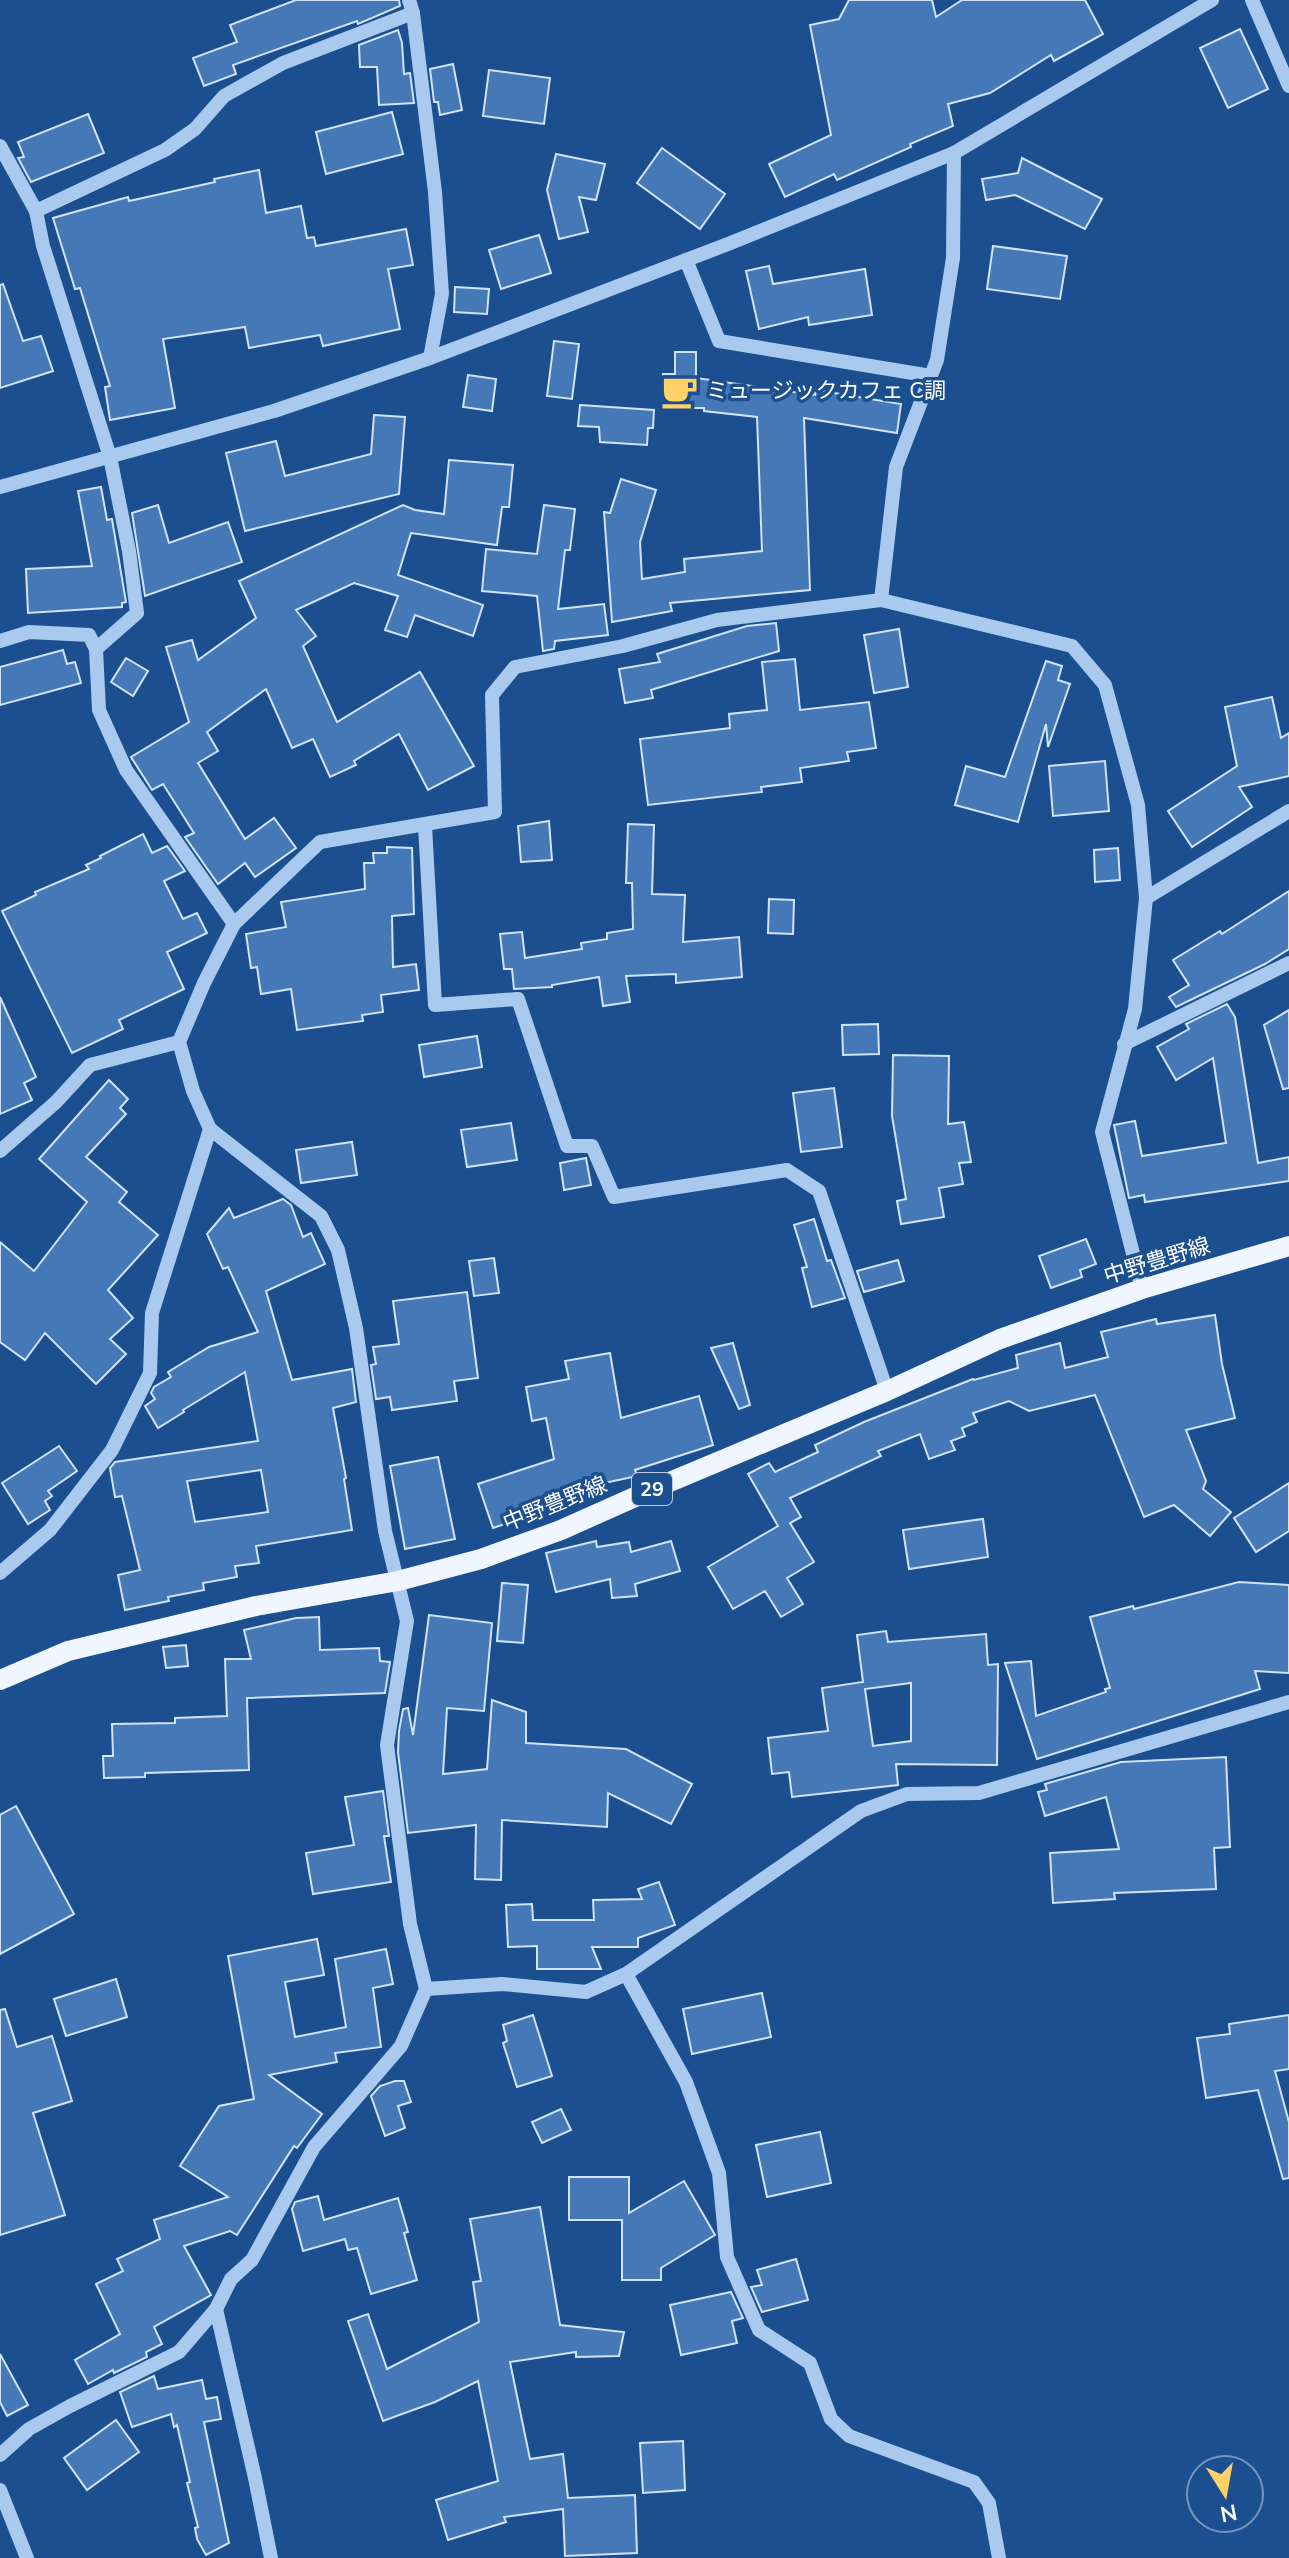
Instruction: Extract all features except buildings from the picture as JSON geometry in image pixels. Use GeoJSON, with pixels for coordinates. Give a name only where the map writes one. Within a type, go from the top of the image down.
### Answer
{"type":"FeatureCollection","features":[{"type":"Feature","properties":{"kind":"main road","name":"中野豊野線"},"geometry":{"type":"LineString","coordinates":[[0,1680],[68,1651],[256,1606],[398,1581],[481,1559],[561,1530],[887,1391],[1000,1339],[1142,1289],[1289,1246]]}},
{"type":"Feature","properties":{"kind":"street"},"geometry":{"type":"LineString","coordinates":[[0,487],[274,411],[430,358],[954,153],[1212,0]]}},
{"type":"Feature","properties":{"kind":"street"},"geometry":{"type":"LineString","coordinates":[[1252,0],[1289,86]]}},
{"type":"Feature","properties":{"kind":"street"},"geometry":{"type":"LineString","coordinates":[[36,211],[165,150],[195,129],[224,96],[283,63],[411,7],[435,192],[442,294],[430,358]]}},
{"type":"Feature","properties":{"kind":"street"},"geometry":{"type":"LineString","coordinates":[[0,146],[36,211],[43,246],[110,457],[129,551],[137,613],[96,649]]}},
{"type":"Feature","properties":{"kind":"street"},"geometry":{"type":"LineString","coordinates":[[881,600],[896,467],[937,360],[953,258],[954,153]]}},
{"type":"Feature","properties":{"kind":"street"},"geometry":{"type":"LineString","coordinates":[[686,260],[719,341],[931,376]]}},
{"type":"Feature","properties":{"kind":"street"},"geometry":{"type":"LineString","coordinates":[[0,2455],[29,2429],[179,2352],[216,2309],[231,2279],[252,2260],[314,2147],[401,2046],[426,1989],[410,1924],[387,1745],[407,1621],[385,1531],[356,1328],[338,1250],[321,1216],[210,1129],[193,1091],[179,1042],[234,924],[320,842],[495,812],[492,695],[515,667],[623,646],[717,620],[881,600],[1072,646],[1105,685],[1138,805],[1146,898],[1135,1009],[1102,1132],[1142,1289]]}},
{"type":"Feature","properties":{"kind":"street"},"geometry":{"type":"LineString","coordinates":[[0,641],[29,632],[89,635],[96,649],[99,710],[126,770],[234,924]]}},
{"type":"Feature","properties":{"kind":"street"},"geometry":{"type":"LineString","coordinates":[[1146,898],[1289,811]]}},
{"type":"Feature","properties":{"kind":"street"},"geometry":{"type":"LineString","coordinates":[[425,826],[435,1005],[518,999],[567,1146],[592,1146],[614,1197],[787,1170],[819,1191],[887,1391]]}},
{"type":"Feature","properties":{"kind":"street"},"geometry":{"type":"LineString","coordinates":[[1124,1044],[1289,963]]}},
{"type":"Feature","properties":{"kind":"street"},"geometry":{"type":"LineString","coordinates":[[0,1151],[56,1102],[90,1065],[179,1042]]}},
{"type":"Feature","properties":{"kind":"street"},"geometry":{"type":"LineString","coordinates":[[0,1573],[50,1530],[112,1450],[150,1373],[152,1313],[210,1129]]}},
{"type":"Feature","properties":{"kind":"street"},"geometry":{"type":"LineString","coordinates":[[426,1989],[502,1984],[586,1992],[626,1974],[861,1811],[907,1794],[979,1793],[1289,1702]]}},
{"type":"Feature","properties":{"kind":"street"},"geometry":{"type":"LineString","coordinates":[[626,1974],[686,2082],[719,2173],[727,2257],[759,2330],[810,2363],[831,2419],[849,2436],[974,2482],[989,2503],[999,2558]]}},
{"type":"Feature","properties":{"kind":"street"},"geometry":{"type":"LineString","coordinates":[[216,2309],[271,2558]]}},
{"type":"Feature","properties":{"kind":"street"},"geometry":{"type":"LineString","coordinates":[[0,2490],[27,2558]]}},
{"type":"Feature","properties":{"kind":"place","name":"ミュージックカフェ C調"},"geometry":{"type":"Point","coordinates":[680,391]}}]}
